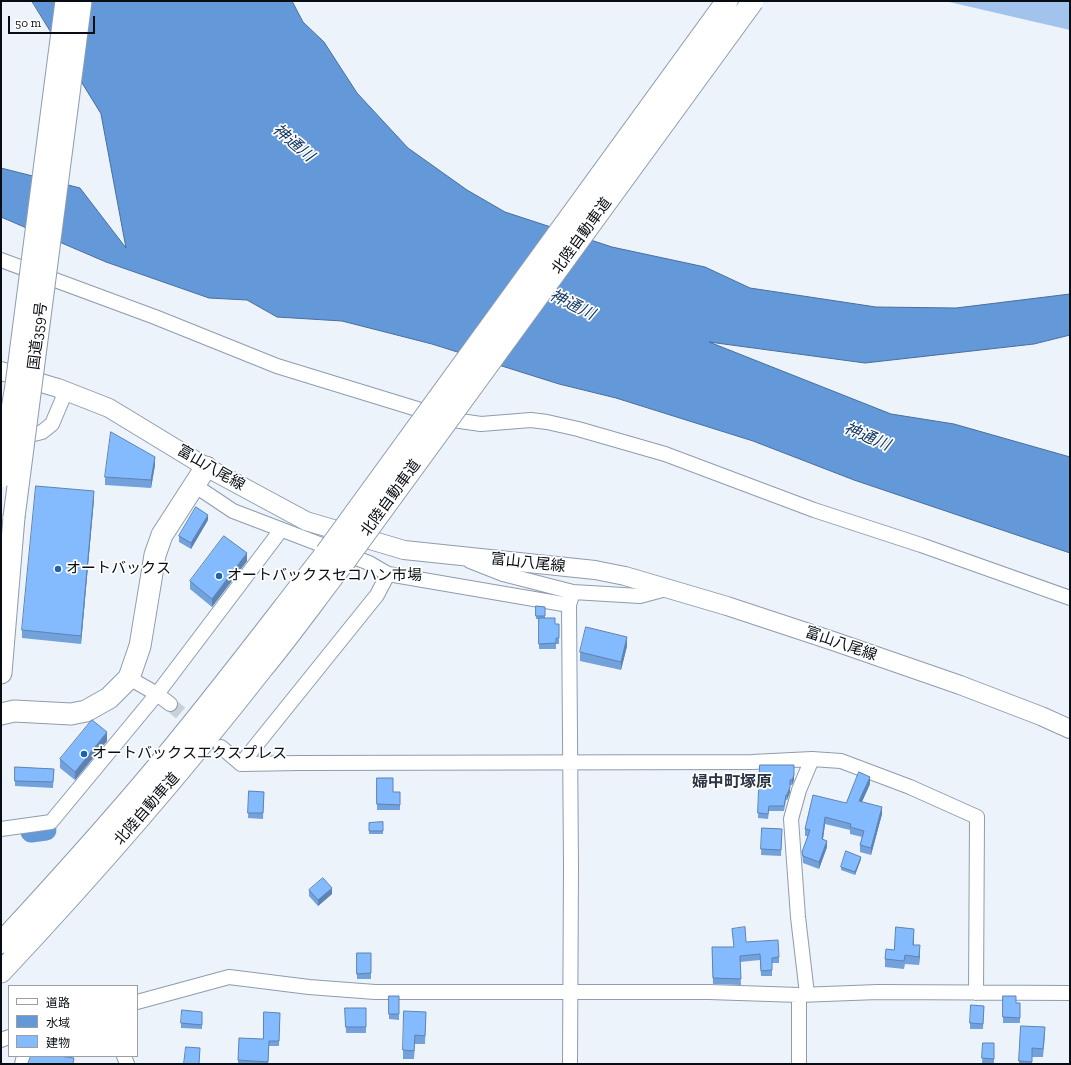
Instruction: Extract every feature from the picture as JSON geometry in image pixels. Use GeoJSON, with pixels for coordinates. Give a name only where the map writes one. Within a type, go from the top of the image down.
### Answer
{"type":"FeatureCollection","features":[{"type":"Feature","properties":{"kind":"highway","name":"国道359号"},"geometry":{"type":"LineString","coordinates":[[1,477],[16,385],[66,1]]}},
{"type":"Feature","properties":{"kind":"highway","name":"国道359号"},"geometry":{"type":"LineString","coordinates":[[1,672],[14,517],[81,1]]}},
{"type":"Feature","properties":{"kind":"highway","name":"北陸自動車道"},"geometry":{"type":"LineString","coordinates":[[1,943],[60,880],[142,784],[239,666],[326,553],[727,1]]}},
{"type":"Feature","properties":{"kind":"highway","name":"北陸自動車道"},"geometry":{"type":"LineString","coordinates":[[1,972],[68,900],[165,788],[262,670],[345,561],[752,1]]}},
{"type":"Feature","properties":{"kind":"highway"},"geometry":{"type":"LineString","coordinates":[[5,709],[71,714],[86,711],[109,698],[129,678],[140,646],[155,555],[162,535],[206,467]]}},
{"type":"Feature","properties":{"kind":"main road","name":"富山八尾線"},"geometry":{"type":"LineString","coordinates":[[1,371],[66,391],[109,408],[206,467],[306,521],[404,550],[595,570],[625,576],[727,606],[938,677],[1041,716],[1070,729]]}},
{"type":"Feature","properties":{"kind":"street"},"geometry":{"type":"LineString","coordinates":[[1,260],[155,317],[277,366],[453,420],[481,424],[531,420],[548,422],[665,454],[807,508],[921,545],[1070,598]]}},
{"type":"Feature","properties":{"kind":"street"},"geometry":{"type":"LineString","coordinates":[[1,441],[42,432],[52,424],[66,391]]}},
{"type":"Feature","properties":{"kind":"street"},"geometry":{"type":"LineString","coordinates":[[194,485],[233,511],[368,563],[388,574],[571,598],[640,596],[666,588]]}},
{"type":"Feature","properties":{"kind":"street"},"geometry":{"type":"LineString","coordinates":[[1,829],[51,822],[157,694],[281,530]]}},
{"type":"Feature","properties":{"kind":"street"},"geometry":{"type":"LineString","coordinates":[[459,556],[503,574],[571,598]]}},
{"type":"Feature","properties":{"kind":"street"},"geometry":{"type":"LineString","coordinates":[[241,764],[377,595],[388,574]]}},
{"type":"Feature","properties":{"kind":"street"},"geometry":{"type":"LineString","coordinates":[[570,1064],[571,598]]}},
{"type":"Feature","properties":{"kind":"street"},"geometry":{"type":"LineString","coordinates":[[129,678],[157,694],[170,704]]}},
{"type":"Feature","properties":{"kind":"street"},"geometry":{"type":"LineString","coordinates":[[221,747],[241,764],[752,762],[812,759],[841,761],[910,787],[977,817],[976,993]]}},
{"type":"Feature","properties":{"kind":"street"},"geometry":{"type":"LineString","coordinates":[[799,1064],[803,995],[791,819],[799,790],[812,759]]}},
{"type":"Feature","properties":{"kind":"street"},"geometry":{"type":"LineString","coordinates":[[138,1002],[229,977],[309,987],[375,992],[709,992],[803,995],[878,992],[1070,993]]}},
{"type":"Feature","properties":{"kind":"shaded area"},"geometry":{"type":"Polygon","coordinates":[[[945,1],[1070,1],[1070,30],[945,1]]]}},
{"type":"Feature","properties":{"kind":"water","name":"神通川"},"geometry":{"type":"Polygon","coordinates":[[[32,1],[292,1],[303,22],[324,42],[357,93],[408,148],[467,190],[505,212],[612,247],[705,267],[750,288],[876,307],[956,308],[1070,294],[1070,335],[1034,344],[865,363],[709,342],[891,414],[954,424],[1070,457],[1070,553],[854,480],[753,441],[616,398],[559,384],[432,344],[342,321],[277,317],[247,300],[209,298],[106,262],[1,217],[1,168],[80,188],[126,248],[101,114],[32,1]]]}},
{"type":"Feature","properties":{"kind":"building"},"geometry":{"type":"Polygon","coordinates":[[[111,432],[155,457],[151,480],[105,477],[111,432]]]}},
{"type":"Feature","properties":{"kind":"building","name":"オートバックス"},"geometry":{"type":"Polygon","coordinates":[[[36,486],[94,491],[81,636],[22,630],[36,486]]]}},
{"type":"Feature","properties":{"kind":"building"},"geometry":{"type":"Polygon","coordinates":[[[196,507],[208,515],[191,543],[179,536],[196,507]]]}},
{"type":"Feature","properties":{"kind":"building","name":"オートバックスセコハン市場"},"geometry":{"type":"Polygon","coordinates":[[[224,536],[247,553],[212,599],[190,581],[224,536]]]}},
{"type":"Feature","properties":{"kind":"building"},"geometry":{"type":"Polygon","coordinates":[[[536,606],[545,607],[545,616],[536,616],[536,606]]]}},
{"type":"Feature","properties":{"kind":"building"},"geometry":{"type":"Polygon","coordinates":[[[539,618],[555,618],[555,624],[559,624],[559,638],[556,638],[556,643],[539,644],[539,618]]]}},
{"type":"Feature","properties":{"kind":"building"},"geometry":{"type":"Polygon","coordinates":[[[586,627],[627,637],[621,662],[580,652],[586,627]]]}},
{"type":"Feature","properties":{"kind":"building","name":"オートバックスエクスプレス"},"geometry":{"type":"Polygon","coordinates":[[[92,720],[107,732],[75,772],[60,759],[92,720]]]}},
{"type":"Feature","properties":{"kind":"building"},"geometry":{"type":"Polygon","coordinates":[[[760,765],[794,765],[794,775],[792,780],[790,780],[790,787],[786,795],[784,806],[769,806],[768,814],[758,813],[760,765]]]}},
{"type":"Feature","properties":{"kind":"building"},"geometry":{"type":"Polygon","coordinates":[[[15,767],[54,769],[53,782],[15,781],[15,767]]]}},
{"type":"Feature","properties":{"kind":"building"},"geometry":{"type":"Polygon","coordinates":[[[859,772],[870,777],[859,801],[882,807],[871,848],[860,845],[864,831],[850,827],[851,824],[825,817],[822,839],[827,841],[819,862],[803,856],[802,852],[810,830],[805,829],[813,795],[846,803],[859,772]]]}},
{"type":"Feature","properties":{"kind":"building"},"geometry":{"type":"Polygon","coordinates":[[[377,778],[393,778],[393,792],[400,792],[400,805],[377,804],[377,778]]]}},
{"type":"Feature","properties":{"kind":"building"},"geometry":{"type":"Polygon","coordinates":[[[249,791],[264,792],[263,813],[248,813],[249,791]]]}},
{"type":"Feature","properties":{"kind":"building"},"geometry":{"type":"Polygon","coordinates":[[[383,822],[383,831],[369,831],[369,823],[383,822]]]}},
{"type":"Feature","properties":{"kind":"building"},"geometry":{"type":"Polygon","coordinates":[[[762,828],[782,829],[781,850],[761,849],[762,828]]]}},
{"type":"Feature","properties":{"kind":"building"},"geometry":{"type":"Polygon","coordinates":[[[846,851],[861,857],[855,872],[841,867],[846,851]]]}},
{"type":"Feature","properties":{"kind":"building"},"geometry":{"type":"Polygon","coordinates":[[[323,878],[332,888],[318,900],[309,890],[323,878]]]}},
{"type":"Feature","properties":{"kind":"building"},"geometry":{"type":"Polygon","coordinates":[[[745,927],[746,942],[778,940],[779,957],[772,958],[772,970],[761,971],[760,954],[740,956],[741,979],[713,978],[712,947],[734,947],[732,929],[745,927]]]}},
{"type":"Feature","properties":{"kind":"building"},"geometry":{"type":"Polygon","coordinates":[[[896,927],[914,929],[913,945],[920,945],[919,957],[905,955],[904,961],[885,959],[886,949],[894,950],[896,927]]]}},
{"type":"Feature","properties":{"kind":"building"},"geometry":{"type":"Polygon","coordinates":[[[357,953],[371,953],[371,973],[357,974],[357,953]]]}},
{"type":"Feature","properties":{"kind":"building"},"geometry":{"type":"Polygon","coordinates":[[[389,996],[399,996],[399,1014],[389,1014],[389,996]]]}},
{"type":"Feature","properties":{"kind":"building"},"geometry":{"type":"Polygon","coordinates":[[[1003,996],[1016,996],[1016,1003],[1020,1003],[1020,1018],[1003,1017],[1003,996]]]}},
{"type":"Feature","properties":{"kind":"building"},"geometry":{"type":"Polygon","coordinates":[[[971,1005],[984,1006],[983,1024],[970,1023],[971,1005]]]}},
{"type":"Feature","properties":{"kind":"building"},"geometry":{"type":"Polygon","coordinates":[[[345,1008],[366,1008],[366,1027],[346,1027],[345,1008]]]}},
{"type":"Feature","properties":{"kind":"building"},"geometry":{"type":"Polygon","coordinates":[[[182,1010],[202,1012],[202,1025],[181,1023],[182,1010]]]}},
{"type":"Feature","properties":{"kind":"building"},"geometry":{"type":"Polygon","coordinates":[[[404,1011],[426,1012],[425,1036],[415,1035],[414,1051],[403,1050],[404,1011]]]}},
{"type":"Feature","properties":{"kind":"building"},"geometry":{"type":"Polygon","coordinates":[[[264,1012],[280,1013],[279,1041],[269,1041],[268,1062],[238,1060],[239,1038],[263,1039],[264,1012]]]}},
{"type":"Feature","properties":{"kind":"building"},"geometry":{"type":"Polygon","coordinates":[[[1021,1026],[1045,1027],[1043,1049],[1032,1048],[1032,1062],[1019,1061],[1021,1026]]]}},
{"type":"Feature","properties":{"kind":"building"},"geometry":{"type":"Polygon","coordinates":[[[983,1043],[994,1043],[994,1059],[982,1058],[983,1043]]]}},
{"type":"Feature","properties":{"kind":"building"},"geometry":{"type":"Polygon","coordinates":[[[186,1047],[200,1048],[199,1064],[184,1064],[186,1047]]]}},
{"type":"Feature","properties":{"kind":"building"},"geometry":{"type":"Polygon","coordinates":[[[31,1057],[74,1058],[73,1064],[28,1064],[31,1057]]]}},
{"type":"Feature","properties":{"kind":"waterway"},"geometry":{"type":"LineString","coordinates":[[31,832],[46,830]]}},
{"type":"Feature","properties":{"kind":"tunnel"},"geometry":{"type":"LineString","coordinates":[[170,704],[199,729]]}},
{"type":"Feature","properties":{"kind":"place","name":"オートバックス"},"geometry":{"type":"Point","coordinates":[58,569]}},
{"type":"Feature","properties":{"kind":"place","name":"オートバックスセコハン市場"},"geometry":{"type":"Point","coordinates":[219,576]}},
{"type":"Feature","properties":{"kind":"place","name":"オートバックスエクスプレス"},"geometry":{"type":"Point","coordinates":[84,754]}},
{"type":"Feature","properties":{"kind":"district","name":"婦中町塚原"},"geometry":{"type":"Point","coordinates":[732,782]}}]}
